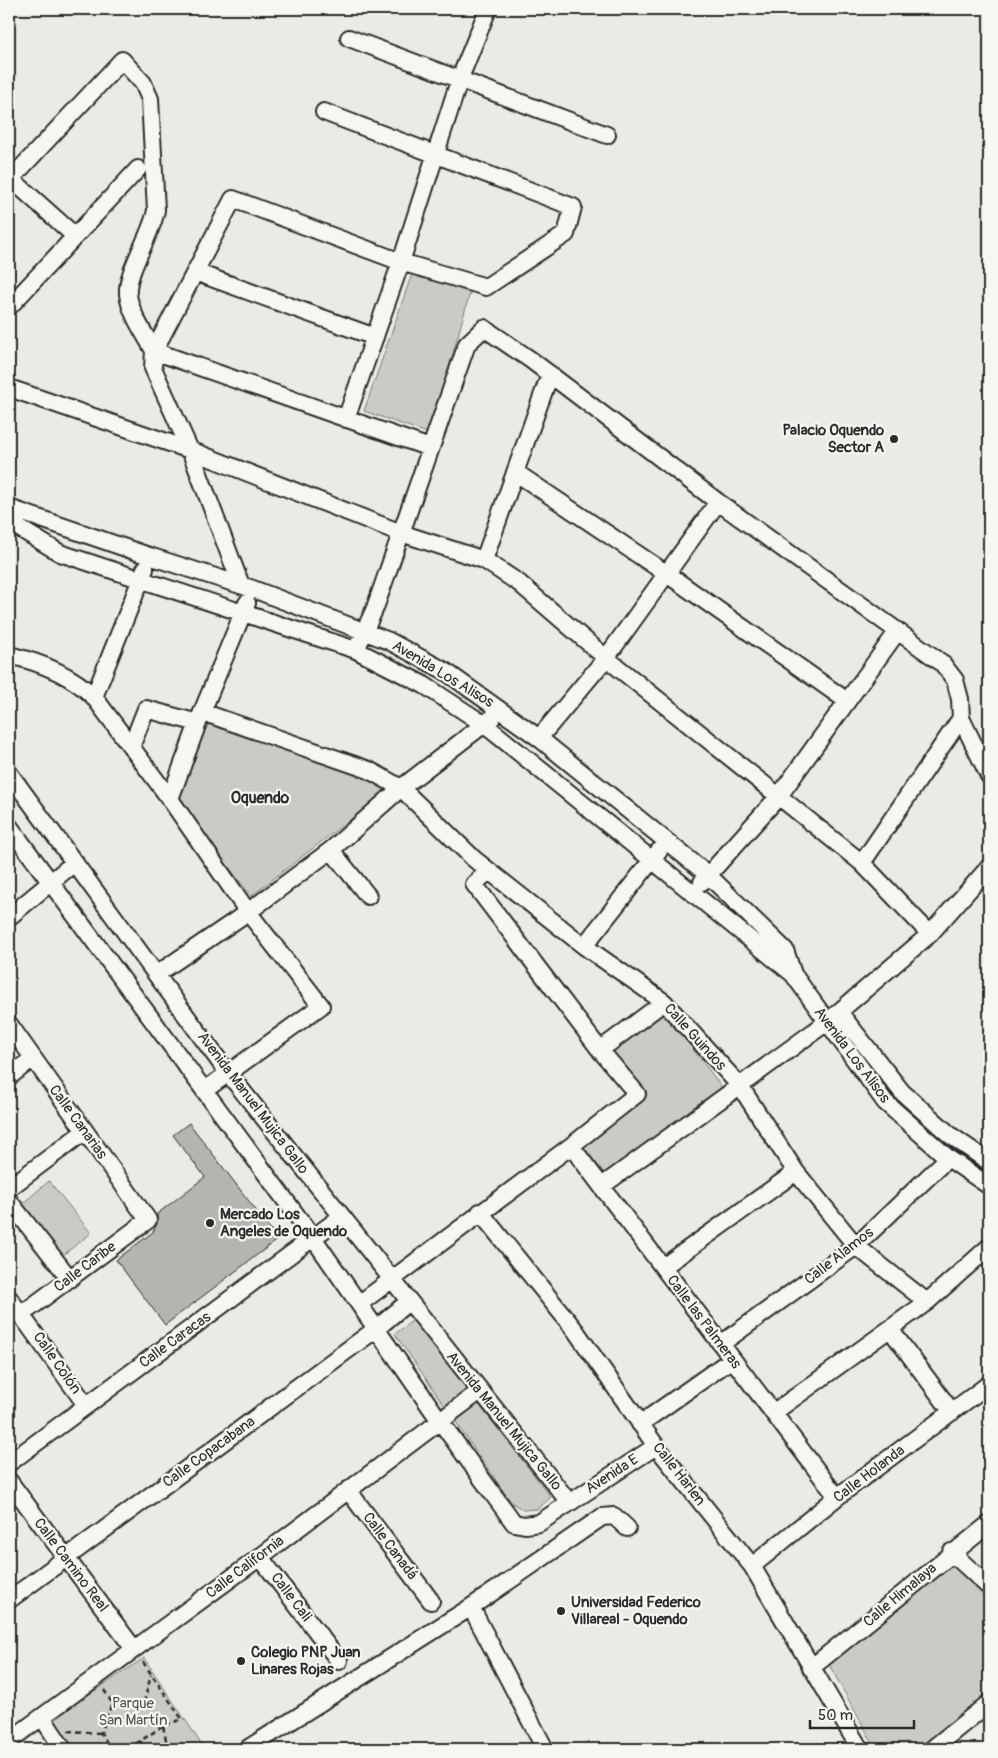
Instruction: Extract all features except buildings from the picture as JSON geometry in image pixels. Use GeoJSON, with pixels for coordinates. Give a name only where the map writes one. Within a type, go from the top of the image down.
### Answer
{"type":"FeatureCollection","features":[{"type":"Feature","properties":{"kind":"street"},"geometry":{"type":"LineString","coordinates":[[346,419],[401,262],[460,78],[488,9]]}},
{"type":"Feature","properties":{"kind":"street"},"geometry":{"type":"LineString","coordinates":[[349,38],[460,78],[607,135]]}},
{"type":"Feature","properties":{"kind":"street"},"geometry":{"type":"LineString","coordinates":[[75,236],[9,179],[122,60],[143,83],[150,99],[156,210],[153,226],[129,281],[128,295],[133,310],[154,351],[430,448]]}},
{"type":"Feature","properties":{"kind":"street"},"geometry":{"type":"LineString","coordinates":[[170,799],[200,718],[244,612],[247,587],[190,450],[153,368],[154,351],[233,199],[401,262],[486,288],[566,234],[573,207],[434,156],[324,112]]}},
{"type":"Feature","properties":{"kind":"street"},"geometry":{"type":"LineString","coordinates":[[9,307],[138,169]]}},
{"type":"Feature","properties":{"kind":"street"},"geometry":{"type":"LineString","coordinates":[[195,272],[375,337]]}},
{"type":"Feature","properties":{"kind":"street"},"geometry":{"type":"LineString","coordinates":[[356,650],[401,534],[467,344],[484,328],[550,374],[718,502],[942,663],[955,680],[960,699],[961,718],[989,776]]}},
{"type":"Feature","properties":{"kind":"street"},"geometry":{"type":"LineString","coordinates":[[484,560],[550,374]]}},
{"type":"Feature","properties":{"kind":"street"},"geometry":{"type":"LineString","coordinates":[[9,388],[190,450],[401,534],[484,560],[519,583],[606,658],[862,863],[930,934]]}},
{"type":"Feature","properties":{"kind":"street"},"geometry":{"type":"LineString","coordinates":[[515,472],[667,574],[847,701]]}},
{"type":"Feature","properties":{"kind":"street"},"geometry":{"type":"LineString","coordinates":[[539,738],[606,658],[718,502]]}},
{"type":"Feature","properties":{"kind":"street","name":"Avenida Los Alisos"},"geometry":{"type":"LineString","coordinates":[[9,508],[247,587],[389,641],[444,671],[539,738],[708,874],[784,950],[792,974]]}},
{"type":"Feature","properties":{"kind":"street","name":"Avenida Los Alisos"},"geometry":{"type":"LineString","coordinates":[[9,522],[60,553],[356,650],[424,685],[485,725],[694,892],[792,974],[902,1092],[950,1135],[989,1162]]}},
{"type":"Feature","properties":{"kind":"street"},"geometry":{"type":"LineString","coordinates":[[94,697],[149,556]]}},
{"type":"Feature","properties":{"kind":"street"},"geometry":{"type":"LineString","coordinates":[[694,892],[779,796],[897,632]]}},
{"type":"Feature","properties":{"kind":"street"},"geometry":{"type":"LineString","coordinates":[[9,655],[66,676],[82,685],[94,697],[170,799],[248,912],[321,1006],[205,1090]]}},
{"type":"Feature","properties":{"kind":"street","name":"Calle Guindos"},"geometry":{"type":"LineString","coordinates":[[131,747],[146,709],[200,718],[369,770],[401,788],[490,871],[584,946],[664,1002],[740,1086],[796,1172],[856,1246],[927,1302]]}},
{"type":"Feature","properties":{"kind":"street"},"geometry":{"type":"LineString","coordinates":[[157,974],[248,912],[331,850],[401,788],[485,725],[500,709]]}},
{"type":"Feature","properties":{"kind":"street"},"geometry":{"type":"LineString","coordinates":[[862,863],[961,718]]}},
{"type":"Feature","properties":{"kind":"street","name":"Avenida Manuel Mujica Gallo"},"geometry":{"type":"LineString","coordinates":[[9,826],[314,1239],[440,1422],[514,1522],[525,1525],[539,1523],[568,1502],[228,1073],[75,862],[11,782]]}},
{"type":"Feature","properties":{"kind":"street"},"geometry":{"type":"LineString","coordinates":[[584,946],[666,842]]}},
{"type":"Feature","properties":{"kind":"street"},"geometry":{"type":"LineString","coordinates":[[331,850],[368,896]]}},
{"type":"Feature","properties":{"kind":"street"},"geometry":{"type":"LineString","coordinates":[[9,917],[75,862]]}},
{"type":"Feature","properties":{"kind":"street"},"geometry":{"type":"LineString","coordinates":[[602,1186],[833,1017],[930,934],[989,867]]}},
{"type":"Feature","properties":{"kind":"street"},"geometry":{"type":"LineString","coordinates":[[359,1304],[390,1279],[571,1146],[637,1094],[600,1050],[474,884],[490,871]]}},
{"type":"Feature","properties":{"kind":"street"},"geometry":{"type":"LineString","coordinates":[[600,1050],[664,1002]]}},
{"type":"Feature","properties":{"kind":"street","name":"Avenida Los Alisos"},"geometry":{"type":"LineString","coordinates":[[833,1017],[886,1102],[948,1158],[989,1186]]}},
{"type":"Feature","properties":{"kind":"street","name":"Calle Canarias"},"geometry":{"type":"LineString","coordinates":[[9,1024],[148,1220]]}},
{"type":"Feature","properties":{"kind":"street"},"geometry":{"type":"LineString","coordinates":[[9,1078],[33,1058]]}},
{"type":"Feature","properties":{"kind":"street"},"geometry":{"type":"LineString","coordinates":[[9,1188],[85,1131]]}},
{"type":"Feature","properties":{"kind":"street","name":"Calle las Palmeras"},"geometry":{"type":"LineString","coordinates":[[571,1146],[837,1497]]}},
{"type":"Feature","properties":{"kind":"street","name":"Calle Alamos"},"geometry":{"type":"LineString","coordinates":[[721,1344],[856,1246],[948,1158]]}},
{"type":"Feature","properties":{"kind":"street"},"geometry":{"type":"LineString","coordinates":[[663,1268],[796,1172]]}},
{"type":"Feature","properties":{"kind":"street"},"geometry":{"type":"LineString","coordinates":[[9,1201],[70,1278]]}},
{"type":"Feature","properties":{"kind":"street","name":"Calle Harlen"},"geometry":{"type":"LineString","coordinates":[[480,1212],[575,1330],[656,1446],[752,1566],[860,1749]]}},
{"type":"Feature","properties":{"kind":"street","name":"Calle Caracas"},"geometry":{"type":"LineString","coordinates":[[9,1464],[86,1405],[314,1239],[341,1217]]}},
{"type":"Feature","properties":{"kind":"street","name":"Calle Caribe"},"geometry":{"type":"LineString","coordinates":[[22,1314],[148,1220]]}},
{"type":"Feature","properties":{"kind":"street"},"geometry":{"type":"LineString","coordinates":[[773,1413],[927,1302],[989,1247]]}},
{"type":"Feature","properties":{"kind":"street","name":"Calle Colón"},"geometry":{"type":"LineString","coordinates":[[9,1298],[86,1405]]}},
{"type":"Feature","properties":{"kind":"street","name":"Calle Copacabana"},"geometry":{"type":"LineString","coordinates":[[9,1600],[376,1328],[408,1302]]}},
{"type":"Feature","properties":{"kind":"street"},"geometry":{"type":"LineString","coordinates":[[890,1329],[952,1412]]}},
{"type":"Feature","properties":{"kind":"street"},"geometry":{"type":"LineString","coordinates":[[640,1424],[732,1359]]}},
{"type":"Feature","properties":{"kind":"street","name":"Calle Holanda"},"geometry":{"type":"LineString","coordinates":[[752,1566],[837,1497],[989,1384]]}},
{"type":"Feature","properties":{"kind":"street","name":"Calle California"},"geometry":{"type":"LineString","coordinates":[[9,1741],[42,1717],[138,1656],[260,1557],[480,1391]]}},
{"type":"Feature","properties":{"kind":"street","name":"Avenida E"},"geometry":{"type":"LineString","coordinates":[[568,1502],[656,1446]]}},
{"type":"Feature","properties":{"kind":"street","name":"Calle Camino Real"},"geometry":{"type":"LineString","coordinates":[[9,1481],[138,1656]]}},
{"type":"Feature","properties":{"kind":"street","name":"Calle Canadá"},"geometry":{"type":"LineString","coordinates":[[348,1490],[431,1601]]}},
{"type":"Feature","properties":{"kind":"street"},"geometry":{"type":"LineString","coordinates":[[247,1749],[471,1607],[602,1517],[614,1516],[627,1528]]}},
{"type":"Feature","properties":{"kind":"street","name":"Calle Himalaya"},"geometry":{"type":"LineString","coordinates":[[812,1668],[951,1552],[989,1524]]}},
{"type":"Feature","properties":{"kind":"street"},"geometry":{"type":"LineString","coordinates":[[951,1552],[989,1587]]}},
{"type":"Feature","properties":{"kind":"street","name":"Calle Cali"},"geometry":{"type":"LineString","coordinates":[[260,1557],[339,1661]]}},
{"type":"Feature","properties":{"kind":"street"},"geometry":{"type":"LineString","coordinates":[[471,1607],[545,1749]]}},
{"type":"Feature","properties":{"kind":"street"},"geometry":{"type":"LineString","coordinates":[[932,1749],[989,1703]]}},
{"type":"Feature","properties":{"kind":"street"},"geometry":{"type":"LineString","coordinates":[[42,1717],[63,1749]]}},
{"type":"Feature","properties":{"kind":"path"},"geometry":{"type":"LineString","coordinates":[[128,1749],[163,1726],[182,1719],[138,1656]]}},
{"type":"Feature","properties":{"kind":"path"},"geometry":{"type":"LineString","coordinates":[[144,1702],[152,1675]]}},
{"type":"Feature","properties":{"kind":"path"},"geometry":{"type":"LineString","coordinates":[[103,1689],[112,1703]]}},
{"type":"Feature","properties":{"kind":"path"},"geometry":{"type":"LineString","coordinates":[[112,1703],[144,1702]]}},
{"type":"Feature","properties":{"kind":"path"},"geometry":{"type":"LineString","coordinates":[[144,1702],[163,1726],[166,1740],[165,1749]]}},
{"type":"Feature","properties":{"kind":"path"},"geometry":{"type":"LineString","coordinates":[[101,1733],[112,1703]]}},
{"type":"Feature","properties":{"kind":"path"},"geometry":{"type":"LineString","coordinates":[[60,1730],[101,1733]]}},
{"type":"Feature","properties":{"kind":"path"},"geometry":{"type":"LineString","coordinates":[[101,1733],[111,1749]]}},
{"type":"Feature","properties":{"kind":"path"},"geometry":{"type":"LineString","coordinates":[[140,1742],[145,1749]]}},
{"type":"Feature","properties":{"kind":"green space"},"geometry":{"type":"Polygon","coordinates":[[[413,271],[470,293],[430,434],[364,411],[413,271]]]}},
{"type":"Feature","properties":{"kind":"green space"},"geometry":{"type":"Polygon","coordinates":[[[204,720],[364,775],[387,791],[251,896],[176,798],[204,720]]]}},
{"type":"Feature","properties":{"kind":"green space"},"geometry":{"type":"Polygon","coordinates":[[[665,1013],[725,1091],[605,1174],[580,1143],[643,1094],[610,1053],[665,1013]]]}},
{"type":"Feature","properties":{"kind":"green space"},"geometry":{"type":"Polygon","coordinates":[[[49,1181],[91,1233],[62,1256],[21,1205],[49,1181]]]}},
{"type":"Feature","properties":{"kind":"green space"},"geometry":{"type":"Polygon","coordinates":[[[413,1320],[551,1497],[538,1509],[523,1510],[511,1502],[395,1334],[413,1320]]]}},
{"type":"Feature","properties":{"kind":"green space"},"geometry":{"type":"Polygon","coordinates":[[[952,1565],[989,1601],[989,1692],[917,1749],[876,1749],[827,1661],[952,1565]]]}},
{"type":"Feature","properties":{"kind":"green space","name":"Parque San Martín"},"geometry":{"type":"Polygon","coordinates":[[[144,1658],[204,1748],[70,1749],[51,1720],[144,1658]]]}},
{"type":"Feature","properties":{"kind":"place","name":"Palacio Oquendo Sector A"},"geometry":{"type":"Point","coordinates":[894,439]}},
{"type":"Feature","properties":{"kind":"place","name":"Mercado Los Angeles de Oquendo"},"geometry":{"type":"Point","coordinates":[210,1223]}},
{"type":"Feature","properties":{"kind":"place","name":"Universidad Federico Villareal - Oquendo"},"geometry":{"type":"Point","coordinates":[561,1611]}},
{"type":"Feature","properties":{"kind":"place","name":"Colegio PNP Juan Linares Rojas"},"geometry":{"type":"Point","coordinates":[241,1661]}},
{"type":"Feature","properties":{"kind":"district","name":"Oquendo"},"geometry":{"type":"Point","coordinates":[260,798]}}]}
